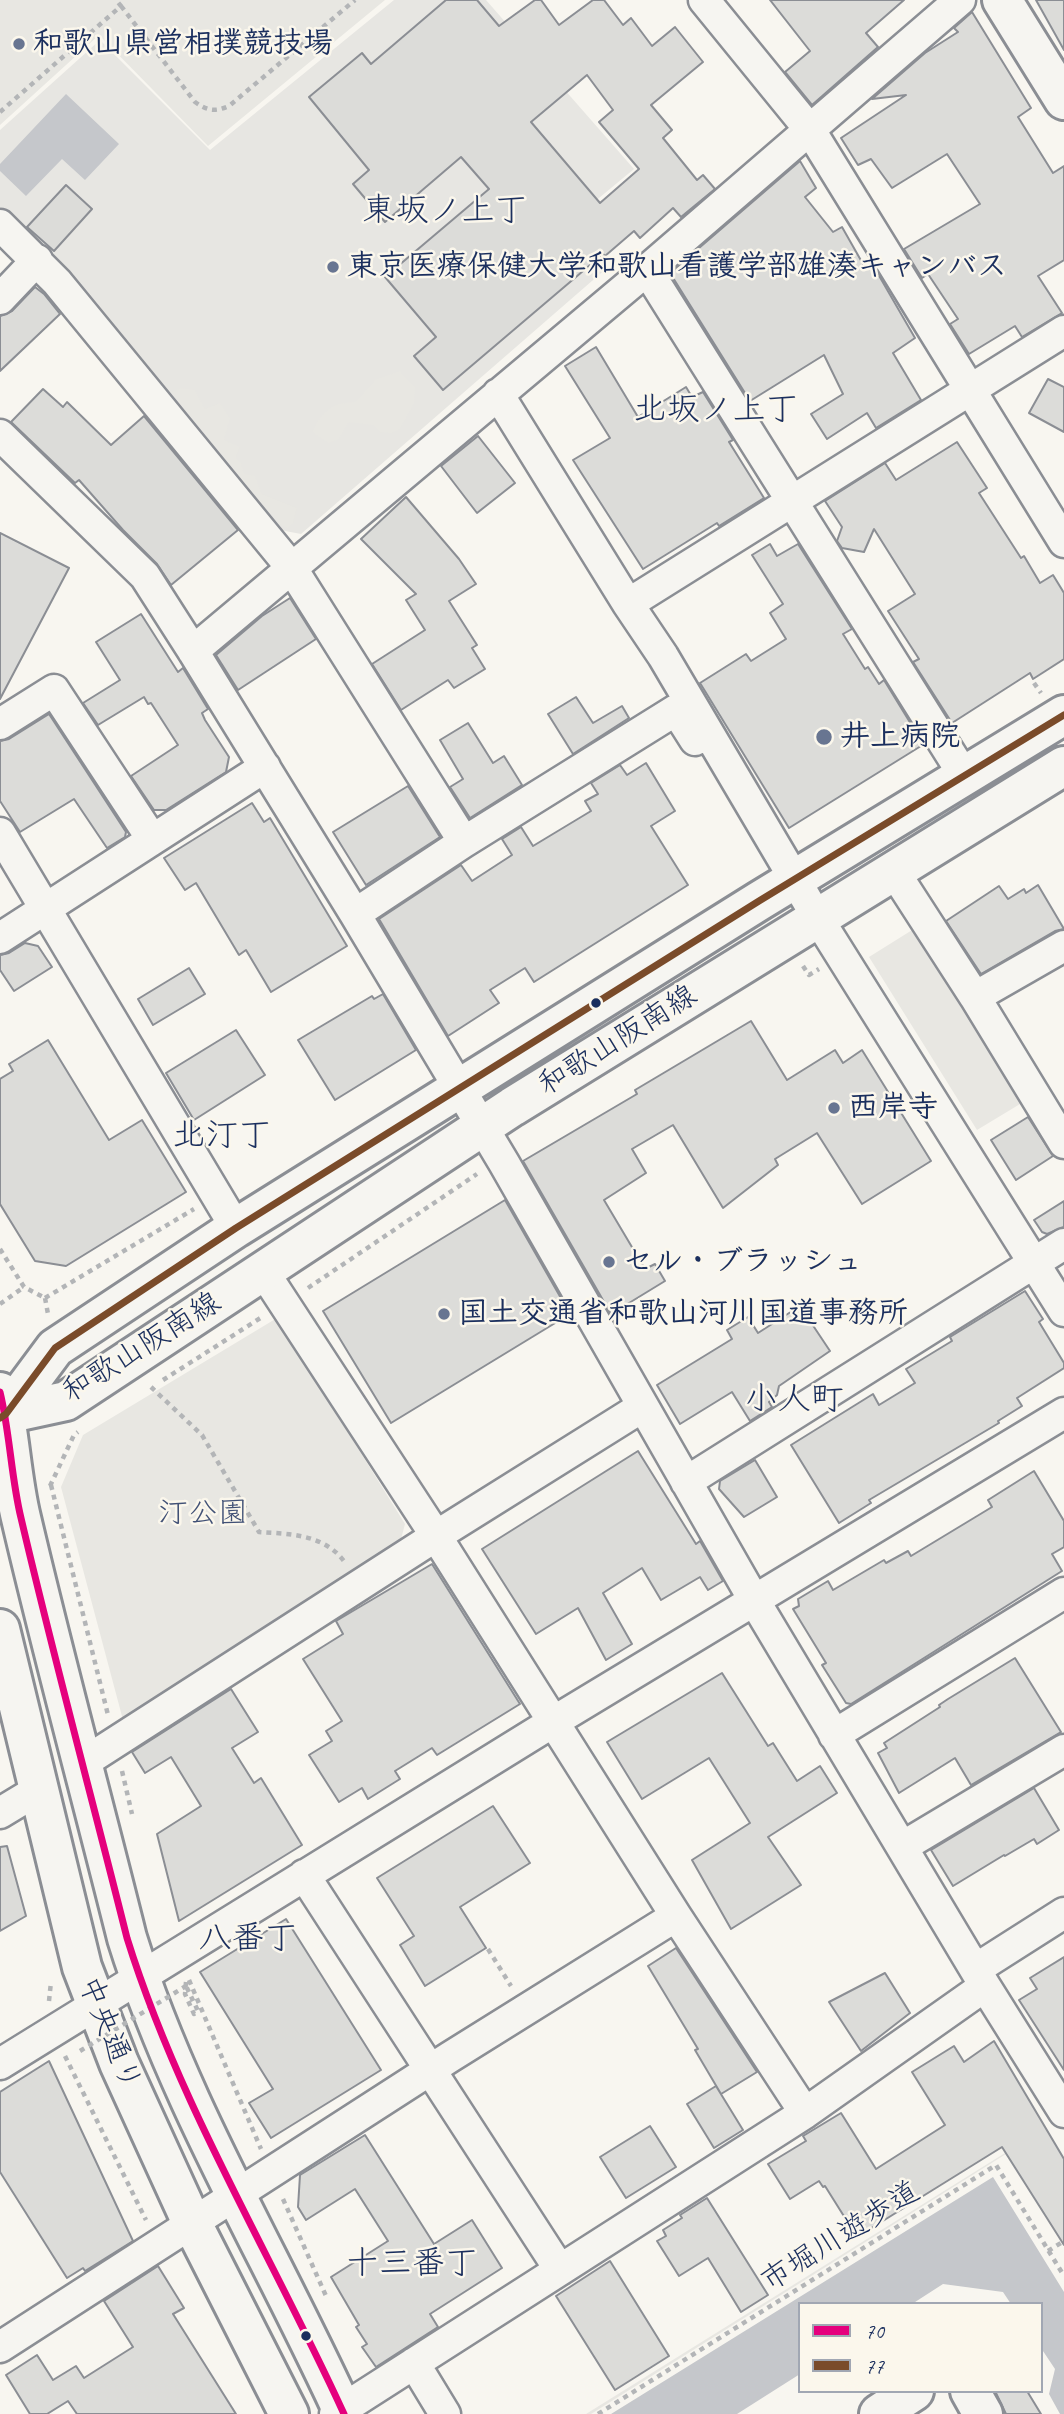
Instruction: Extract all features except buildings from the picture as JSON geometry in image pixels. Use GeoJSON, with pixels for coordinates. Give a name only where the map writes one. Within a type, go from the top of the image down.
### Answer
{"type":"FeatureCollection","features":[{"type":"Feature","properties":{"kind":"main road"},"geometry":{"type":"LineString","coordinates":[[1002,0],[1064,100]]}},
{"type":"Feature","properties":{"kind":"main road","name":"和歌山阪南線"},"geometry":{"type":"LineString","coordinates":[[3,1403],[55,1348],[236,1228],[1064,715]]}},
{"type":"Feature","properties":{"kind":"main road","name":"和歌山阪南線"},"geometry":{"type":"LineString","coordinates":[[3,1403],[66,1401],[481,1126],[1064,766]]}},
{"type":"Feature","properties":{"kind":"main road","name":"中央通り"},"geometry":{"type":"LineString","coordinates":[[3,1403],[18,1507],[139,1977],[180,2077],[340,2412]]}},
{"type":"Feature","properties":{"kind":"main road","name":"中央通り"},"geometry":{"type":"LineString","coordinates":[[0,1629],[72,1932],[95,2003],[119,2063],[192,2223],[289,2414]]}},
{"type":"Feature","properties":{"kind":"main road"},"geometry":{"type":"LineString","coordinates":[[879,2414],[912,2393]]}},
{"type":"Feature","properties":{"kind":"main road"},"geometry":{"type":"LineString","coordinates":[[971,2393],[983,2414]]}},
{"type":"Feature","properties":{"kind":"street"},"geometry":{"type":"LineString","coordinates":[[704,0],[810,130],[1064,542]]}},
{"type":"Feature","properties":{"kind":"street"},"geometry":{"type":"LineString","coordinates":[[193,651],[647,270],[960,0]]}},
{"type":"Feature","properties":{"kind":"street"},"geometry":{"type":"LineString","coordinates":[[0,225],[37,260],[292,567],[464,842]]}},
{"type":"Feature","properties":{"kind":"street"},"geometry":{"type":"LineString","coordinates":[[0,299],[37,260]]}},
{"type":"Feature","properties":{"kind":"street"},"geometry":{"type":"LineString","coordinates":[[647,270],[965,777]]}},
{"type":"Feature","properties":{"kind":"street"},"geometry":{"type":"LineString","coordinates":[[628,604],[1064,331]]}},
{"type":"Feature","properties":{"kind":"street"},"geometry":{"type":"LineString","coordinates":[[498,394],[663,656],[817,917],[1064,1311]]}},
{"type":"Feature","properties":{"kind":"street"},"geometry":{"type":"LineString","coordinates":[[0,436],[145,576],[193,651],[355,914],[481,1126],[642,1408],[834,1735],[981,1977],[1056,2080],[1064,2112]]}},
{"type":"Feature","properties":{"kind":"street"},"geometry":{"type":"LineString","coordinates":[[0,724],[54,690],[152,839]]}},
{"type":"Feature","properties":{"kind":"street"},"geometry":{"type":"LineString","coordinates":[[355,914],[464,842],[676,710],[712,767],[744,792]]}},
{"type":"Feature","properties":{"kind":"street"},"geometry":{"type":"LineString","coordinates":[[0,938],[265,766]]}},
{"type":"Feature","properties":{"kind":"street"},"geometry":{"type":"LineString","coordinates":[[0,833],[236,1228]]}},
{"type":"Feature","properties":{"kind":"street"},"geometry":{"type":"LineString","coordinates":[[893,870],[1064,1143]]}},
{"type":"Feature","properties":{"kind":"street"},"geometry":{"type":"LineString","coordinates":[[975,997],[1064,946]]}},
{"type":"Feature","properties":{"kind":"street"},"geometry":{"type":"LineString","coordinates":[[686,1482],[1064,1244]]}},
{"type":"Feature","properties":{"kind":"street"},"geometry":{"type":"LineString","coordinates":[[263,1271],[805,2113]]}},
{"type":"Feature","properties":{"kind":"street"},"geometry":{"type":"LineString","coordinates":[[83,1763],[436,1536],[642,1408]]}},
{"type":"Feature","properties":{"kind":"street"},"geometry":{"type":"LineString","coordinates":[[0,2064],[553,1722],[1064,1413]]}},
{"type":"Feature","properties":{"kind":"street"},"geometry":{"type":"LineString","coordinates":[[834,1735],[1064,1593]]}},
{"type":"Feature","properties":{"kind":"street"},"geometry":{"type":"LineString","coordinates":[[902,1847],[1064,1750]]}},
{"type":"Feature","properties":{"kind":"street"},"geometry":{"type":"LineString","coordinates":[[0,1813],[38,1790]]}},
{"type":"Feature","properties":{"kind":"street"},"geometry":{"type":"LineString","coordinates":[[304,1875],[560,2270]]}},
{"type":"Feature","properties":{"kind":"street"},"geometry":{"type":"LineString","coordinates":[[340,2412],[805,2113],[1064,1913]]}},
{"type":"Feature","properties":{"kind":"street"},"geometry":{"type":"LineString","coordinates":[[0,2347],[430,2070],[676,1916]]}},
{"type":"Feature","properties":{"kind":"street"},"geometry":{"type":"LineString","coordinates":[[414,2363],[445,2414]]}},
{"type":"Feature","properties":{"kind":"path"},"geometry":{"type":"LineString","coordinates":[[116,0],[195,102],[216,112],[229,106],[355,0]]}},
{"type":"Feature","properties":{"kind":"path"},"geometry":{"type":"LineString","coordinates":[[0,112],[121,6]]}},
{"type":"Feature","properties":{"kind":"path"},"geometry":{"type":"LineString","coordinates":[[801,964],[809,975]]}},
{"type":"Feature","properties":{"kind":"path"},"geometry":{"type":"LineString","coordinates":[[0,1249],[24,1287],[45,1298]]}},
{"type":"Feature","properties":{"kind":"path"},"geometry":{"type":"LineString","coordinates":[[0,1304],[24,1287]]}},
{"type":"Feature","properties":{"kind":"path"},"geometry":{"type":"LineString","coordinates":[[151,1387],[202,1435],[259,1532],[305,1535],[339,1554],[359,1585]]}},
{"type":"Feature","properties":{"kind":"path"},"geometry":{"type":"LineString","coordinates":[[74,1435],[51,1485],[134,1824]]}},
{"type":"Feature","properties":{"kind":"path"},"geometry":{"type":"LineString","coordinates":[[488,1949],[517,1996]]}},
{"type":"Feature","properties":{"kind":"path"},"geometry":{"type":"LineString","coordinates":[[186,1974],[262,2153]]}},
{"type":"Feature","properties":{"kind":"path"},"geometry":{"type":"LineString","coordinates":[[80,2051],[186,1986],[198,2011],[194,2014],[185,1994]]}},
{"type":"Feature","properties":{"kind":"path"},"geometry":{"type":"LineString","coordinates":[[63,2052],[147,2222]]}},
{"type":"Feature","properties":{"kind":"path","name":"市堀川遊歩道"},"geometry":{"type":"LineString","coordinates":[[598,2414],[996,2165],[1064,2276]]}},
{"type":"Feature","properties":{"kind":"path"},"geometry":{"type":"LineString","coordinates":[[1048,2250],[1064,2241]]}},
{"type":"Feature","properties":{"kind":"shaded area","name":"東京医療保健大学和歌山看護学部雄湊キャンバス"},"geometry":{"type":"Polygon","coordinates":[[[394,0],[486,0],[634,169],[570,222],[608,267],[301,534],[280,530],[57,267],[0,207],[0,130],[100,40],[210,150],[394,0]]]}},
{"type":"Feature","properties":{"kind":"shaded area"},"geometry":{"type":"Polygon","coordinates":[[[66,94],[119,144],[85,180],[62,159],[26,196],[0,171],[0,164],[66,94]]]}},
{"type":"Feature","properties":{"kind":"shaded area"},"geometry":{"type":"Polygon","coordinates":[[[993,2177],[1064,2292],[1064,2414],[1060,2414],[1049,2394],[1055,2369],[1043,2351],[1043,2302],[1010,2302],[1003,2292],[943,2284],[915,2302],[798,2302],[798,2375],[737,2414],[611,2414],[993,2177]]]}},
{"type":"Feature","properties":{"kind":"green space"},"geometry":{"type":"Polygon","coordinates":[[[0,0],[385,0],[208,146],[99,35],[0,125],[0,0]]]}},
{"type":"Feature","properties":{"kind":"green space"},"geometry":{"type":"Polygon","coordinates":[[[400,371],[415,387],[414,404],[400,429],[391,433],[380,432],[372,425],[349,422],[339,439],[328,443],[312,432],[329,409],[355,402],[375,380],[400,371]]]}},
{"type":"Feature","properties":{"kind":"green space"},"geometry":{"type":"Polygon","coordinates":[[[182,388],[195,390],[205,409],[220,403],[230,418],[224,440],[240,447],[236,457],[244,474],[255,476],[262,494],[297,508],[293,523],[288,528],[279,524],[259,501],[170,392],[182,388]]]}},
{"type":"Feature","properties":{"kind":"green space"},"geometry":{"type":"Polygon","coordinates":[[[917,927],[1025,1101],[977,1130],[869,957],[917,927]]]}},
{"type":"Feature","properties":{"kind":"green space","name":"汀公園"},"geometry":{"type":"Polygon","coordinates":[[[277,1318],[405,1524],[400,1543],[123,1720],[61,1487],[83,1435],[277,1318]]]}},
{"type":"Feature","properties":{"kind":"green space"},"geometry":{"type":"Polygon","coordinates":[[[1005,2153],[591,2414],[586,2414],[1005,2153]]]}},
{"type":"Feature","properties":{"kind":"transit line","name":"77"},"geometry":{"type":"LineString","coordinates":[[0,1418],[6,1414],[55,1348],[236,1228],[759,901],[1064,715]]}},
{"type":"Feature","properties":{"kind":"transit line","name":"70"},"geometry":{"type":"LineString","coordinates":[[0,1392],[21,1518],[127,1938],[173,2061],[344,2414]]}},
{"type":"Feature","properties":{"kind":"place","name":"和歌山県営相撲競技場"},"geometry":{"type":"Point","coordinates":[19,44]}},
{"type":"Feature","properties":{"kind":"place","name":"東京医療保健大学和歌山看護学部雄湊キャンバス"},"geometry":{"type":"Point","coordinates":[333,267]}},
{"type":"Feature","properties":{"kind":"place","name":"井上病院"},"geometry":{"type":"Point","coordinates":[824,737]}},
{"type":"Feature","properties":{"kind":"place","name":"西岸寺"},"geometry":{"type":"Point","coordinates":[834,1108]}},
{"type":"Feature","properties":{"kind":"place","name":"セル・ブラッシュ"},"geometry":{"type":"Point","coordinates":[609,1262]}},
{"type":"Feature","properties":{"kind":"place","name":"国土交通省和歌山河川国道事務所"},"geometry":{"type":"Point","coordinates":[444,1314]}},
{"type":"Feature","properties":{"kind":"district","name":"東坂ノ上丁"},"geometry":{"type":"Point","coordinates":[445,211]}},
{"type":"Feature","properties":{"kind":"district","name":"北坂ノ上丁"},"geometry":{"type":"Point","coordinates":[716,410]}},
{"type":"Feature","properties":{"kind":"district","name":"北汀丁"},"geometry":{"type":"Point","coordinates":[222,1136]}},
{"type":"Feature","properties":{"kind":"district","name":"小人町"},"geometry":{"type":"Point","coordinates":[794,1400]}},
{"type":"Feature","properties":{"kind":"district","name":"八番丁"},"geometry":{"type":"Point","coordinates":[248,1939]}},
{"type":"Feature","properties":{"kind":"district","name":"十三番丁"},"geometry":{"type":"Point","coordinates":[412,2264]}}]}
